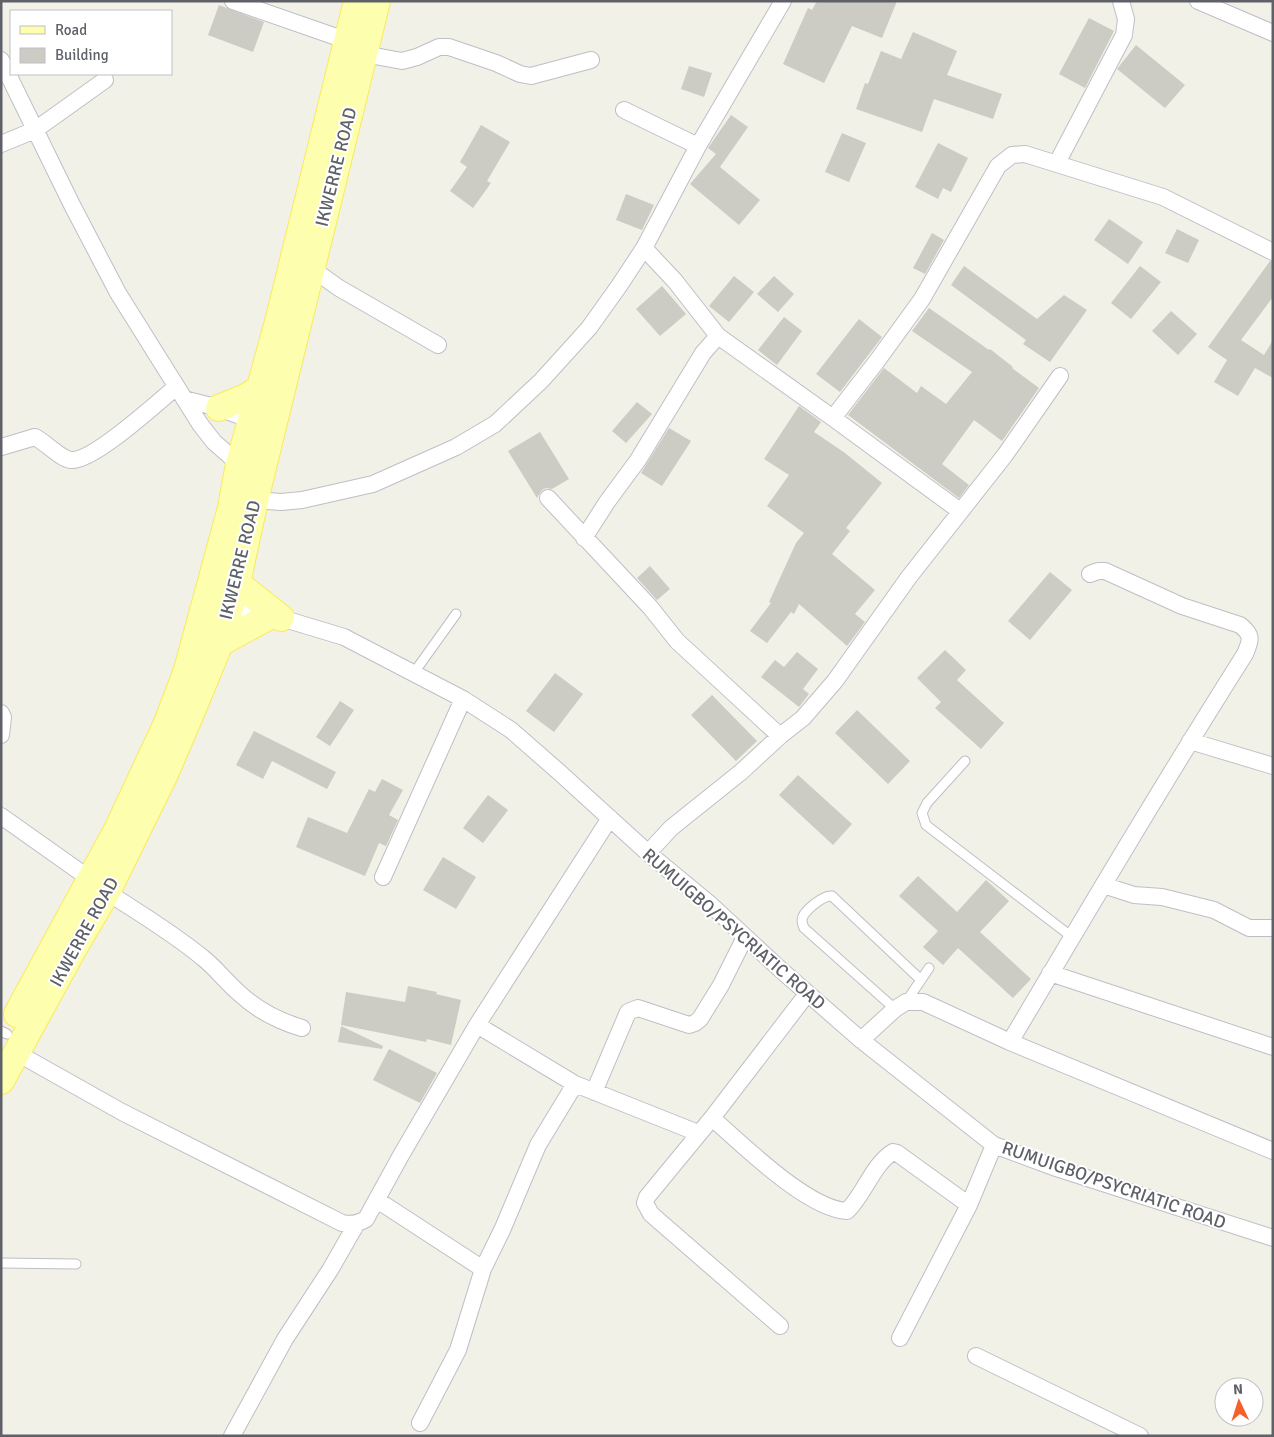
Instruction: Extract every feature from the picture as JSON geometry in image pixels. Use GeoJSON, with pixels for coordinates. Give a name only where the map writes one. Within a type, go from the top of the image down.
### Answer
{"type":"FeatureCollection","features":[{"type":"Feature","properties":{"kind":"main road","name":"IKWERRE ROAD"},"geometry":{"type":"LineString","coordinates":[[99,886],[118,830],[167,723],[187,670],[218,606],[237,583],[311,268],[356,47],[356,1]]}},
{"type":"Feature","properties":{"kind":"main road","name":"IKWERRE ROAD"},"geometry":{"type":"LineString","coordinates":[[1,1081],[6,1041],[165,774],[220,643],[218,606],[239,464],[356,47],[377,1]]}},
{"type":"Feature","properties":{"kind":"main road"},"geometry":{"type":"LineString","coordinates":[[219,408],[246,397],[259,389]]}},
{"type":"Feature","properties":{"kind":"main road"},"geometry":{"type":"LineString","coordinates":[[220,643],[274,618],[237,583]]}},
{"type":"Feature","properties":{"kind":"street"},"geometry":{"type":"LineString","coordinates":[[233,1],[356,47],[402,61],[417,57],[439,47],[449,47],[496,63],[520,74],[531,76],[591,60]]}},
{"type":"Feature","properties":{"kind":"street"},"geometry":{"type":"LineString","coordinates":[[255,500],[281,502],[302,500],[373,484],[456,447],[495,424],[542,381],[589,328],[644,248],[698,146],[783,1]]}},
{"type":"Feature","properties":{"kind":"street"},"geometry":{"type":"LineString","coordinates":[[1057,163],[1124,35],[1126,19],[1121,1]]}},
{"type":"Feature","properties":{"kind":"street"},"geometry":{"type":"LineString","coordinates":[[1198,1],[1273,33]]}},
{"type":"Feature","properties":{"kind":"street"},"geometry":{"type":"LineString","coordinates":[[1,60],[72,205],[118,293],[180,393],[214,442],[239,464]]}},
{"type":"Feature","properties":{"kind":"street"},"geometry":{"type":"LineString","coordinates":[[1,144],[35,130],[106,80]]}},
{"type":"Feature","properties":{"kind":"street"},"geometry":{"type":"LineString","coordinates":[[624,110],[698,146]]}},
{"type":"Feature","properties":{"kind":"street"},"geometry":{"type":"LineString","coordinates":[[834,418],[922,299],[998,166],[1012,155],[1025,154],[1057,163],[1163,198],[1273,252]]}},
{"type":"Feature","properties":{"kind":"street"},"geometry":{"type":"LineString","coordinates":[[644,248],[675,281],[718,336],[834,418],[960,512]]}},
{"type":"Feature","properties":{"kind":"street"},"geometry":{"type":"LineString","coordinates":[[311,268],[339,288],[438,345]]}},
{"type":"Feature","properties":{"kind":"street"},"geometry":{"type":"LineString","coordinates":[[584,538],[607,502],[638,460],[703,353],[718,336]]}},
{"type":"Feature","properties":{"kind":"street"},"geometry":{"type":"LineString","coordinates":[[648,853],[671,828],[741,772],[780,736],[803,718],[835,681],[909,577],[1005,455],[1060,376]]}},
{"type":"Feature","properties":{"kind":"street"},"geometry":{"type":"LineString","coordinates":[[180,393],[251,420]]}},
{"type":"Feature","properties":{"kind":"street"},"geometry":{"type":"LineString","coordinates":[[1,447],[35,437],[62,456],[71,460],[80,458],[94,451],[180,393]]}},
{"type":"Feature","properties":{"kind":"street"},"geometry":{"type":"LineString","coordinates":[[548,498],[650,607],[677,641],[780,736]]}},
{"type":"Feature","properties":{"kind":"street"},"geometry":{"type":"LineString","coordinates":[[1010,1042],[1102,885],[1250,643],[1248,631],[1240,625],[1182,606],[1105,571],[1090,574]]}},
{"type":"Feature","properties":{"kind":"street","name":"RUMUIGBO/PSYCRIATIC ROAD"},"geometry":{"type":"LineString","coordinates":[[218,606],[274,618],[344,637],[464,699],[511,730],[648,853],[712,906],[807,994],[861,1040],[994,1145],[1056,1168],[1273,1238]]}},
{"type":"Feature","properties":{"kind":"street"},"geometry":{"type":"LineString","coordinates":[[383,877],[464,699]]}},
{"type":"Feature","properties":{"kind":"street"},"geometry":{"type":"LineString","coordinates":[[1,713],[3,717],[1,735]]}},
{"type":"Feature","properties":{"kind":"street"},"geometry":{"type":"LineString","coordinates":[[1190,741],[1273,766]]}},
{"type":"Feature","properties":{"kind":"street"},"geometry":{"type":"LineString","coordinates":[[1,816],[99,886],[191,948],[253,1005],[279,1021],[302,1028]]}},
{"type":"Feature","properties":{"kind":"street"},"geometry":{"type":"LineString","coordinates":[[232,1436],[285,1339],[330,1270],[357,1224],[366,1219],[477,1025],[610,818]]}},
{"type":"Feature","properties":{"kind":"street"},"geometry":{"type":"LineString","coordinates":[[1102,885],[1134,895],[1162,897],[1210,908],[1249,928],[1270,928]]}},
{"type":"Feature","properties":{"kind":"street"},"geometry":{"type":"LineString","coordinates":[[594,1092],[628,1012],[638,1008],[689,1025],[696,1023],[721,985],[745,937]]}},
{"type":"Feature","properties":{"kind":"street"},"geometry":{"type":"LineString","coordinates":[[1050,973],[1273,1047]]}},
{"type":"Feature","properties":{"kind":"street"},"geometry":{"type":"LineString","coordinates":[[780,1326],[651,1214],[644,1203],[807,994]]}},
{"type":"Feature","properties":{"kind":"street"},"geometry":{"type":"LineString","coordinates":[[861,1040],[901,1005],[923,1002],[1010,1042],[1273,1151]]}},
{"type":"Feature","properties":{"kind":"street"},"geometry":{"type":"LineString","coordinates":[[477,1025],[575,1084],[698,1133]]}},
{"type":"Feature","properties":{"kind":"street"},"geometry":{"type":"LineString","coordinates":[[6,1041],[122,1112],[342,1223],[357,1224]]}},
{"type":"Feature","properties":{"kind":"street"},"geometry":{"type":"LineString","coordinates":[[420,1423],[458,1350],[483,1269],[503,1228],[538,1145],[575,1084]]}},
{"type":"Feature","properties":{"kind":"street"},"geometry":{"type":"LineString","coordinates":[[712,1118],[783,1179],[829,1208],[847,1211],[855,1203],[884,1159],[893,1152],[898,1153],[969,1205]]}},
{"type":"Feature","properties":{"kind":"street"},"geometry":{"type":"LineString","coordinates":[[900,1338],[969,1205],[994,1145]]}},
{"type":"Feature","properties":{"kind":"street"},"geometry":{"type":"LineString","coordinates":[[377,1200],[483,1269]]}},
{"type":"Feature","properties":{"kind":"street"},"geometry":{"type":"LineString","coordinates":[[976,1356],[1140,1436]]}},
{"type":"Feature","properties":{"kind":"lane"},"geometry":{"type":"LineString","coordinates":[[413,674],[456,614]]}},
{"type":"Feature","properties":{"kind":"lane"},"geometry":{"type":"LineString","coordinates":[[965,761],[927,803],[922,813],[926,824],[1072,937]]}},
{"type":"Feature","properties":{"kind":"lane"},"geometry":{"type":"LineString","coordinates":[[921,980],[832,896],[821,898],[802,917],[801,922],[804,928],[901,1005],[921,980],[929,968]]}},
{"type":"Feature","properties":{"kind":"lane"},"geometry":{"type":"LineString","coordinates":[[1,1263],[76,1264]]}},
{"type":"Feature","properties":{"kind":"building"},"geometry":{"type":"Polygon","coordinates":[[[817,1],[897,1],[882,38],[852,26],[824,83],[783,64],[808,8],[812,10],[817,1]]]}},
{"type":"Feature","properties":{"kind":"building"},"geometry":{"type":"Polygon","coordinates":[[[219,5],[264,22],[253,52],[208,35],[219,5]]]}},
{"type":"Feature","properties":{"kind":"building"},"geometry":{"type":"Polygon","coordinates":[[[1089,18],[1114,31],[1085,88],[1059,74],[1089,18]]]}},
{"type":"Feature","properties":{"kind":"building"},"geometry":{"type":"Polygon","coordinates":[[[913,32],[957,51],[947,75],[1002,94],[993,119],[934,99],[922,132],[856,109],[865,83],[868,84],[881,51],[901,59],[913,32]]]}},
{"type":"Feature","properties":{"kind":"building"},"geometry":{"type":"Polygon","coordinates":[[[1136,45],[1185,85],[1165,108],[1117,69],[1136,45]]]}},
{"type":"Feature","properties":{"kind":"building"},"geometry":{"type":"Polygon","coordinates":[[[689,66],[712,73],[704,97],[681,89],[689,66]]]}},
{"type":"Feature","properties":{"kind":"building"},"geometry":{"type":"Polygon","coordinates":[[[731,115],[748,127],[720,167],[760,200],[739,225],[690,184],[716,154],[708,148],[731,115]]]}},
{"type":"Feature","properties":{"kind":"building"},"geometry":{"type":"Polygon","coordinates":[[[481,125],[510,142],[487,181],[491,183],[473,208],[450,191],[467,167],[460,162],[481,125]]]}},
{"type":"Feature","properties":{"kind":"building"},"geometry":{"type":"Polygon","coordinates":[[[842,133],[866,143],[849,182],[825,172],[842,133]]]}},
{"type":"Feature","properties":{"kind":"building"},"geometry":{"type":"Polygon","coordinates":[[[938,143],[968,158],[951,192],[943,188],[938,199],[915,187],[938,143]]]}},
{"type":"Feature","properties":{"kind":"building"},"geometry":{"type":"Polygon","coordinates":[[[626,194],[654,205],[642,230],[616,220],[626,194]]]}},
{"type":"Feature","properties":{"kind":"building"},"geometry":{"type":"Polygon","coordinates":[[[1109,219],[1143,242],[1128,264],[1094,240],[1109,219]]]}},
{"type":"Feature","properties":{"kind":"building"},"geometry":{"type":"Polygon","coordinates":[[[1177,229],[1199,240],[1188,263],[1165,253],[1177,229]]]}},
{"type":"Feature","properties":{"kind":"building"},"geometry":{"type":"Polygon","coordinates":[[[932,233],[944,240],[925,274],[913,268],[932,233]]]}},
{"type":"Feature","properties":{"kind":"building"},"geometry":{"type":"Polygon","coordinates":[[[1270,261],[1273,262],[1273,297],[1241,340],[1264,355],[1273,340],[1273,378],[1255,368],[1238,396],[1214,382],[1227,360],[1208,347],[1270,261]]]}},
{"type":"Feature","properties":{"kind":"building"},"geometry":{"type":"Polygon","coordinates":[[[964,266],[1037,319],[1064,295],[1087,310],[1050,362],[1023,344],[1026,340],[951,285],[964,266]]]}},
{"type":"Feature","properties":{"kind":"building"},"geometry":{"type":"Polygon","coordinates":[[[1140,266],[1161,282],[1131,319],[1111,303],[1140,266]]]}},
{"type":"Feature","properties":{"kind":"building"},"geometry":{"type":"Polygon","coordinates":[[[734,276],[754,292],[729,322],[709,306],[734,276]]]}},
{"type":"Feature","properties":{"kind":"building"},"geometry":{"type":"Polygon","coordinates":[[[774,276],[794,294],[778,312],[757,294],[774,276]]]}},
{"type":"Feature","properties":{"kind":"building"},"geometry":{"type":"Polygon","coordinates":[[[662,286],[686,314],[660,336],[636,309],[662,286]]]}},
{"type":"Feature","properties":{"kind":"building"},"geometry":{"type":"Polygon","coordinates":[[[929,308],[990,349],[1039,388],[1002,441],[974,420],[942,464],[969,485],[959,498],[848,415],[884,368],[917,393],[921,386],[946,404],[972,372],[912,331],[929,308]]]}},
{"type":"Feature","properties":{"kind":"building"},"geometry":{"type":"Polygon","coordinates":[[[1171,311],[1197,334],[1178,355],[1152,331],[1171,311]]]}},
{"type":"Feature","properties":{"kind":"building"},"geometry":{"type":"Polygon","coordinates":[[[784,317],[802,331],[777,365],[758,350],[784,317]]]}},
{"type":"Feature","properties":{"kind":"building"},"geometry":{"type":"Polygon","coordinates":[[[859,319],[882,337],[840,392],[816,374],[859,319]]]}},
{"type":"Feature","properties":{"kind":"building"},"geometry":{"type":"Polygon","coordinates":[[[637,402],[652,414],[626,443],[612,431],[637,402]]]}},
{"type":"Feature","properties":{"kind":"building"},"geometry":{"type":"Polygon","coordinates":[[[799,406],[821,422],[814,432],[845,453],[882,483],[846,528],[850,531],[832,554],[875,590],[855,614],[865,622],[847,646],[799,604],[794,614],[791,612],[767,643],[750,631],[771,603],[769,602],[796,543],[804,533],[767,506],[789,475],[764,459],[799,406]]]}},
{"type":"Feature","properties":{"kind":"building"},"geometry":{"type":"Polygon","coordinates":[[[669,428],[691,441],[662,486],[641,473],[669,428]]]}},
{"type":"Feature","properties":{"kind":"building"},"geometry":{"type":"Polygon","coordinates":[[[540,432],[569,479],[552,489],[546,488],[542,490],[537,498],[508,451],[540,432]]]}},
{"type":"Feature","properties":{"kind":"building"},"geometry":{"type":"Polygon","coordinates":[[[650,566],[670,589],[657,600],[637,578],[650,566]]]}},
{"type":"Feature","properties":{"kind":"building"},"geometry":{"type":"Polygon","coordinates":[[[1050,572],[1072,590],[1030,640],[1008,621],[1050,572]]]}},
{"type":"Feature","properties":{"kind":"building"},"geometry":{"type":"Polygon","coordinates":[[[945,650],[966,670],[957,680],[1004,723],[981,749],[935,708],[941,702],[917,678],[945,650]]]}},
{"type":"Feature","properties":{"kind":"building"},"geometry":{"type":"Polygon","coordinates":[[[797,652],[818,669],[803,689],[809,694],[799,707],[761,677],[775,660],[784,667],[797,652]]]}},
{"type":"Feature","properties":{"kind":"building"},"geometry":{"type":"Polygon","coordinates":[[[555,673],[583,694],[554,732],[526,711],[555,673]]]}},
{"type":"Feature","properties":{"kind":"building"},"geometry":{"type":"Polygon","coordinates":[[[712,695],[757,741],[736,761],[691,715],[712,695]]]}},
{"type":"Feature","properties":{"kind":"building"},"geometry":{"type":"Polygon","coordinates":[[[340,701],[354,710],[330,746],[316,737],[340,701]]]}},
{"type":"Feature","properties":{"kind":"building"},"geometry":{"type":"Polygon","coordinates":[[[857,710],[910,761],[888,784],[835,733],[857,710]]]}},
{"type":"Feature","properties":{"kind":"building"},"geometry":{"type":"Polygon","coordinates":[[[254,731],[336,772],[327,789],[272,761],[263,779],[236,765],[254,731]]]}},
{"type":"Feature","properties":{"kind":"building"},"geometry":{"type":"Polygon","coordinates":[[[798,775],[852,824],[833,845],[779,795],[798,775]]]}},
{"type":"Feature","properties":{"kind":"building"},"geometry":{"type":"Polygon","coordinates":[[[382,779],[403,790],[389,815],[398,820],[386,846],[379,843],[365,876],[296,847],[308,817],[347,833],[369,789],[375,792],[382,779]]]}},
{"type":"Feature","properties":{"kind":"building"},"geometry":{"type":"Polygon","coordinates":[[[488,795],[508,810],[483,843],[463,828],[488,795]]]}},
{"type":"Feature","properties":{"kind":"building"},"geometry":{"type":"Polygon","coordinates":[[[443,857],[476,877],[456,909],[423,890],[443,857]]]}},
{"type":"Feature","properties":{"kind":"building"},"geometry":{"type":"Polygon","coordinates":[[[918,876],[957,912],[986,880],[1009,901],[980,932],[1031,979],[1013,998],[958,948],[943,965],[923,947],[938,931],[899,896],[918,876]]]}},
{"type":"Feature","properties":{"kind":"building"},"geometry":{"type":"Polygon","coordinates":[[[408,986],[437,992],[436,994],[461,1000],[451,1045],[427,1039],[426,1042],[341,1025],[346,992],[405,1002],[408,986]]]}},
{"type":"Feature","properties":{"kind":"building"},"geometry":{"type":"Polygon","coordinates":[[[341,1026],[383,1046],[382,1049],[338,1042],[341,1026]]]}},
{"type":"Feature","properties":{"kind":"building"},"geometry":{"type":"Polygon","coordinates":[[[389,1049],[437,1073],[420,1103],[373,1080],[389,1049]]]}}]}
